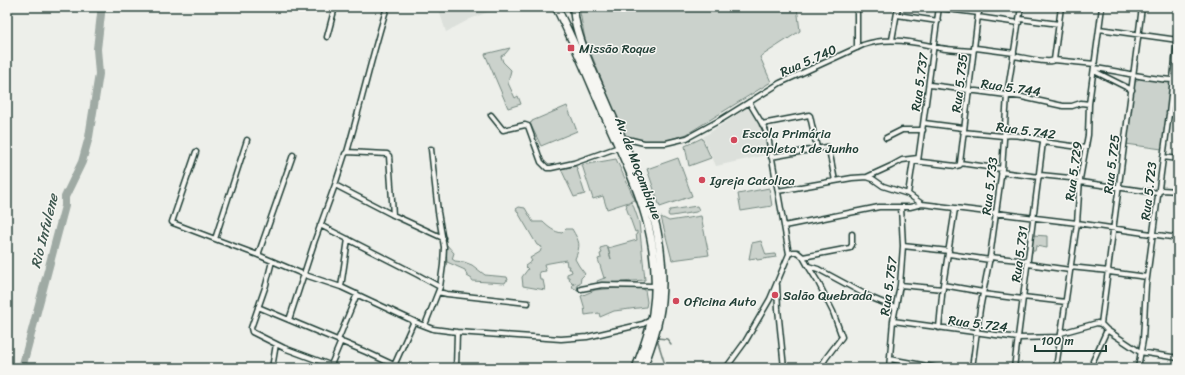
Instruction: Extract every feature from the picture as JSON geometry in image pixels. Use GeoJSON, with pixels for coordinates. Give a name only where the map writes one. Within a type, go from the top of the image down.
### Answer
{"type":"FeatureCollection","features":[{"type":"Feature","properties":{"kind":"highway","name":"Av. de Moçambique"},"geometry":{"type":"LineString","coordinates":[[556,7],[574,44],[619,147],[641,201],[650,231],[655,259],[652,319],[636,368]]}},
{"type":"Feature","properties":{"kind":"highway","name":"Av. de Moçambique"},"geometry":{"type":"LineString","coordinates":[[574,7],[573,12],[576,27],[589,63],[622,138],[654,218],[658,237],[661,258],[661,301],[652,345],[643,368]]}},
{"type":"Feature","properties":{"kind":"street"},"geometry":{"type":"LineString","coordinates":[[327,37],[335,7]]}},
{"type":"Feature","properties":{"kind":"street"},"geometry":{"type":"LineString","coordinates":[[289,320],[305,275],[320,225],[336,185],[345,154],[348,152],[371,60],[387,7]]}},
{"type":"Feature","properties":{"kind":"street"},"geometry":{"type":"LineString","coordinates":[[857,7],[857,48]]}},
{"type":"Feature","properties":{"kind":"street"},"geometry":{"type":"LineString","coordinates":[[892,40],[898,7]]}},
{"type":"Feature","properties":{"kind":"street","name":"Rua 5.735"},"geometry":{"type":"LineString","coordinates":[[960,162],[979,7]]}},
{"type":"Feature","properties":{"kind":"street","name":"Rua 5.733"},"geometry":{"type":"LineString","coordinates":[[972,368],[983,293],[990,259],[1002,171],[1003,136],[1007,96],[1021,7]]}},
{"type":"Feature","properties":{"kind":"street"},"geometry":{"type":"LineString","coordinates":[[1054,60],[1061,7]]}},
{"type":"Feature","properties":{"kind":"street","name":"Rua 5.729"},"geometry":{"type":"LineString","coordinates":[[1056,368],[1077,223],[1080,181],[1086,148],[1089,104],[1102,7]]}},
{"type":"Feature","properties":{"kind":"street","name":"Rua 5.725"},"geometry":{"type":"LineString","coordinates":[[1101,324],[1109,272],[1142,7]]}},
{"type":"Feature","properties":{"kind":"street"},"geometry":{"type":"LineString","coordinates":[[939,8],[1019,21],[1059,24]]}},
{"type":"Feature","properties":{"kind":"street","name":"Rua 5.737"},"geometry":{"type":"LineString","coordinates":[[908,194],[912,164],[913,161],[919,159],[939,8]]}},
{"type":"Feature","properties":{"kind":"street"},"geometry":{"type":"LineString","coordinates":[[897,14],[938,21]]}},
{"type":"Feature","properties":{"kind":"street"},"geometry":{"type":"LineString","coordinates":[[1099,29],[1178,40]]}},
{"type":"Feature","properties":{"kind":"street","name":"Rua 5.723"},"geometry":{"type":"LineString","coordinates":[[1138,368],[1140,352],[1144,340],[1144,301],[1175,77],[1178,33]]}},
{"type":"Feature","properties":{"kind":"street","name":"Rua 5.740"},"geometry":{"type":"LineString","coordinates":[[622,138],[644,143],[666,144],[687,138],[717,122],[780,83],[876,40],[892,40],[940,48],[972,51],[976,48],[1045,61],[1052,62],[1054,60],[1147,78],[1175,77]]}},
{"type":"Feature","properties":{"kind":"street"},"geometry":{"type":"LineString","coordinates":[[1094,68],[1132,90]]}},
{"type":"Feature","properties":{"kind":"street","name":"Rua 5.744"},"geometry":{"type":"LineString","coordinates":[[930,85],[1022,97],[1063,106],[1072,106],[1081,103],[1089,104]]}},
{"type":"Feature","properties":{"kind":"street"},"geometry":{"type":"LineString","coordinates":[[726,368],[745,342],[770,299],[789,254],[768,136],[749,102]]}},
{"type":"Feature","properties":{"kind":"street"},"geometry":{"type":"LineString","coordinates":[[1169,114],[1178,114]]}},
{"type":"Feature","properties":{"kind":"street"},"geometry":{"type":"LineString","coordinates":[[491,115],[503,130],[525,125],[528,126],[541,162],[547,168],[574,163],[619,147]]}},
{"type":"Feature","properties":{"kind":"street"},"geometry":{"type":"LineString","coordinates":[[762,124],[809,115],[817,148]]}},
{"type":"Feature","properties":{"kind":"street","name":"Rua 5.742"},"geometry":{"type":"LineString","coordinates":[[924,123],[1003,136],[1029,137],[1044,140],[1043,142],[1086,148]]}},
{"type":"Feature","properties":{"kind":"street"},"geometry":{"type":"LineString","coordinates":[[886,138],[902,130],[923,130]]}},
{"type":"Feature","properties":{"kind":"street"},"geometry":{"type":"LineString","coordinates":[[215,239],[247,140]]}},
{"type":"Feature","properties":{"kind":"street","name":"Rua 5.731"},"geometry":{"type":"LineString","coordinates":[[1014,368],[1043,142]]}},
{"type":"Feature","properties":{"kind":"street"},"geometry":{"type":"LineString","coordinates":[[771,156],[828,147],[835,181]]}},
{"type":"Feature","properties":{"kind":"street"},"geometry":{"type":"LineString","coordinates":[[424,326],[439,290],[444,265],[444,246],[438,212],[431,149]]}},
{"type":"Feature","properties":{"kind":"street"},"geometry":{"type":"LineString","coordinates":[[196,152],[172,222],[173,224],[272,260],[305,275],[341,287],[424,326],[433,329],[457,332],[561,339],[603,334],[643,324],[652,319]]}},
{"type":"Feature","properties":{"kind":"street"},"geometry":{"type":"LineString","coordinates":[[348,152],[387,154],[390,156],[393,215]]}},
{"type":"Feature","properties":{"kind":"street"},"geometry":{"type":"LineString","coordinates":[[258,255],[293,155]]}},
{"type":"Feature","properties":{"kind":"street"},"geometry":{"type":"LineString","coordinates":[[1163,157],[1178,159]]}},
{"type":"Feature","properties":{"kind":"street"},"geometry":{"type":"LineString","coordinates":[[867,177],[902,160],[919,159],[956,166],[960,165],[960,162],[1002,171],[1158,193],[1162,190],[1178,191]]}},
{"type":"Feature","properties":{"kind":"street"},"geometry":{"type":"LineString","coordinates":[[778,191],[859,177],[867,177],[873,178],[883,186],[908,194],[922,204],[1077,223],[1178,238]]}},
{"type":"Feature","properties":{"kind":"street"},"geometry":{"type":"LineString","coordinates":[[336,185],[393,215],[443,238]]}},
{"type":"Feature","properties":{"kind":"street"},"geometry":{"type":"LineString","coordinates":[[784,226],[879,207],[910,207],[922,204]]}},
{"type":"Feature","properties":{"kind":"street","name":"Rua 5.757"},"geometry":{"type":"LineString","coordinates":[[889,368],[893,321],[900,284],[903,246],[901,207]]}},
{"type":"Feature","properties":{"kind":"street"},"geometry":{"type":"LineString","coordinates":[[939,328],[943,287],[955,209]]}},
{"type":"Feature","properties":{"kind":"street"},"geometry":{"type":"LineString","coordinates":[[320,225],[447,294],[528,303]]}},
{"type":"Feature","properties":{"kind":"street"},"geometry":{"type":"LineString","coordinates":[[803,257],[850,248],[852,245],[852,234]]}},
{"type":"Feature","properties":{"kind":"street"},"geometry":{"type":"LineString","coordinates":[[341,287],[348,239]]}},
{"type":"Feature","properties":{"kind":"street"},"geometry":{"type":"LineString","coordinates":[[903,246],[990,259],[1028,262],[1147,277]]}},
{"type":"Feature","properties":{"kind":"street"},"geometry":{"type":"LineString","coordinates":[[789,254],[797,252],[803,257],[833,312],[842,337],[820,368]]}},
{"type":"Feature","properties":{"kind":"street"},"geometry":{"type":"LineString","coordinates":[[272,260],[251,328],[252,332],[276,344],[338,368]]}},
{"type":"Feature","properties":{"kind":"street"},"geometry":{"type":"LineString","coordinates":[[808,266],[818,269],[872,298],[896,308]]}},
{"type":"Feature","properties":{"kind":"street"},"geometry":{"type":"LineString","coordinates":[[777,283],[784,368]]}},
{"type":"Feature","properties":{"kind":"street"},"geometry":{"type":"LineString","coordinates":[[900,284],[943,287],[1023,298],[1066,302]]}},
{"type":"Feature","properties":{"kind":"street"},"geometry":{"type":"LineString","coordinates":[[581,289],[602,285],[654,286]]}},
{"type":"Feature","properties":{"kind":"street"},"geometry":{"type":"LineString","coordinates":[[331,365],[356,294]]}},
{"type":"Feature","properties":{"kind":"street"},"geometry":{"type":"LineString","coordinates":[[258,307],[340,341],[393,366],[429,368]]}},
{"type":"Feature","properties":{"kind":"street"},"geometry":{"type":"LineString","coordinates":[[393,366],[414,321]]}},
{"type":"Feature","properties":{"kind":"street","name":"Rua 5.724"},"geometry":{"type":"LineString","coordinates":[[893,321],[1018,338],[1061,335],[1093,323],[1101,324]]}},
{"type":"Feature","properties":{"kind":"street"},"geometry":{"type":"LineString","coordinates":[[1101,324],[1107,330],[1140,352],[1178,358]]}},
{"type":"Feature","properties":{"kind":"street"},"geometry":{"type":"LineString","coordinates":[[1093,361],[1107,330]]}},
{"type":"Feature","properties":{"kind":"street"},"geometry":{"type":"LineString","coordinates":[[456,368],[457,332]]}},
{"type":"Feature","properties":{"kind":"street"},"geometry":{"type":"LineString","coordinates":[[272,368],[276,344]]}},
{"type":"Feature","properties":{"kind":"street"},"geometry":{"type":"LineString","coordinates":[[890,359],[938,368]]}},
{"type":"Feature","properties":{"kind":"shaded area"},"geometry":{"type":"Polygon","coordinates":[[[438,7],[501,7],[470,19],[446,32],[438,7]]]}},
{"type":"Feature","properties":{"kind":"shaded area"},"geometry":{"type":"Polygon","coordinates":[[[579,7],[797,7],[800,31],[760,57],[771,82],[687,134],[665,141],[644,141],[625,137],[585,39],[579,7]]]}},
{"type":"Feature","properties":{"kind":"shaded area"},"geometry":{"type":"Polygon","coordinates":[[[510,48],[501,56],[503,62],[511,70],[508,83],[515,98],[518,96],[521,104],[508,108],[485,54],[510,48]]]}},
{"type":"Feature","properties":{"kind":"shaded area"},"geometry":{"type":"Polygon","coordinates":[[[1140,78],[1168,81],[1171,86],[1162,149],[1126,144],[1134,85],[1140,78]]]}},
{"type":"Feature","properties":{"kind":"shaded area"},"geometry":{"type":"Polygon","coordinates":[[[567,106],[577,131],[541,146],[530,123],[567,106]]]}},
{"type":"Feature","properties":{"kind":"shaded area","name":"Escola Primária Completa 1 de Junho"},"geometry":{"type":"Polygon","coordinates":[[[747,108],[757,119],[766,143],[766,155],[716,166],[703,137],[747,108]]]}},
{"type":"Feature","properties":{"kind":"shaded area"},"geometry":{"type":"Polygon","coordinates":[[[702,138],[711,158],[689,166],[685,146],[702,138]]]}},
{"type":"Feature","properties":{"kind":"shaded area"},"geometry":{"type":"Polygon","coordinates":[[[678,158],[692,196],[660,207],[647,169],[678,158]]]}},
{"type":"Feature","properties":{"kind":"shaded area"},"geometry":{"type":"Polygon","coordinates":[[[616,159],[635,200],[607,209],[603,196],[593,199],[582,165],[616,159]]]}},
{"type":"Feature","properties":{"kind":"shaded area"},"geometry":{"type":"Polygon","coordinates":[[[576,166],[585,194],[574,197],[561,169],[576,166]]]}},
{"type":"Feature","properties":{"kind":"shaded area"},"geometry":{"type":"Polygon","coordinates":[[[769,188],[772,206],[741,211],[738,194],[769,188]]]}},
{"type":"Feature","properties":{"kind":"shaded area"},"geometry":{"type":"Polygon","coordinates":[[[632,202],[639,222],[645,280],[598,284],[597,281],[607,277],[604,278],[598,259],[601,258],[600,254],[602,253],[600,248],[607,246],[611,259],[608,248],[637,240],[637,231],[635,232],[626,207],[626,204],[632,202]]]}},
{"type":"Feature","properties":{"kind":"shaded area"},"geometry":{"type":"Polygon","coordinates":[[[697,206],[699,210],[696,212],[672,216],[669,216],[668,214],[670,210],[697,206]]]}},
{"type":"Feature","properties":{"kind":"shaded area"},"geometry":{"type":"Polygon","coordinates":[[[519,207],[525,208],[533,222],[543,222],[556,232],[562,233],[566,229],[572,229],[579,244],[575,259],[585,274],[581,278],[580,284],[577,285],[578,290],[573,288],[572,285],[576,283],[572,284],[569,277],[567,277],[567,274],[572,272],[571,269],[568,269],[569,266],[567,266],[566,260],[544,264],[546,271],[539,272],[540,280],[543,280],[545,290],[523,286],[522,277],[528,269],[525,266],[532,261],[530,258],[540,252],[542,247],[537,245],[516,209],[519,207]]]}},
{"type":"Feature","properties":{"kind":"shaded area"},"geometry":{"type":"Polygon","coordinates":[[[701,216],[709,255],[672,260],[661,217],[669,221],[701,216]]]}},
{"type":"Feature","properties":{"kind":"shaded area"},"geometry":{"type":"Polygon","coordinates":[[[1033,235],[1047,236],[1047,248],[1036,246],[1035,251],[1031,254],[1033,235]]]}},
{"type":"Feature","properties":{"kind":"shaded area"},"geometry":{"type":"Polygon","coordinates":[[[761,241],[766,255],[775,254],[776,257],[757,260],[756,258],[749,259],[752,243],[761,241]]]}},
{"type":"Feature","properties":{"kind":"shaded area"},"geometry":{"type":"Polygon","coordinates":[[[446,244],[454,253],[452,259],[455,261],[472,265],[485,275],[507,277],[508,280],[505,283],[472,281],[472,279],[467,276],[465,270],[447,262],[446,244]]]}},
{"type":"Feature","properties":{"kind":"shaded area"},"geometry":{"type":"Polygon","coordinates":[[[637,286],[645,290],[647,302],[646,307],[614,311],[600,317],[599,313],[585,315],[581,296],[595,290],[637,286]]]}},
{"type":"Feature","properties":{"kind":"waterway","name":"Rio Infulene"},"geometry":{"type":"LineString","coordinates":[[22,368],[65,206],[65,197],[82,162],[89,137],[99,74],[97,49],[101,7]]}},
{"type":"Feature","properties":{"kind":"waterway"},"geometry":{"type":"LineString","coordinates":[[656,342],[661,323]]}},
{"type":"Feature","properties":{"kind":"waterway"},"geometry":{"type":"LineString","coordinates":[[657,338],[667,339],[671,344]]}},
{"type":"Feature","properties":{"kind":"waterway"},"geometry":{"type":"LineString","coordinates":[[657,339],[666,368]]}},
{"type":"Feature","properties":{"kind":"place","name":"Missão Roque"},"geometry":{"type":"Point","coordinates":[571,48]}},
{"type":"Feature","properties":{"kind":"place","name":"Escola Primária Completa 1 de Junho"},"geometry":{"type":"Point","coordinates":[734,140]}},
{"type":"Feature","properties":{"kind":"place","name":"Igreja Catolica"},"geometry":{"type":"Point","coordinates":[702,180]}},
{"type":"Feature","properties":{"kind":"place","name":"Salão Quebrada"},"geometry":{"type":"Point","coordinates":[775,295]}},
{"type":"Feature","properties":{"kind":"place","name":"Oficina Auto"},"geometry":{"type":"Point","coordinates":[676,301]}}]}
